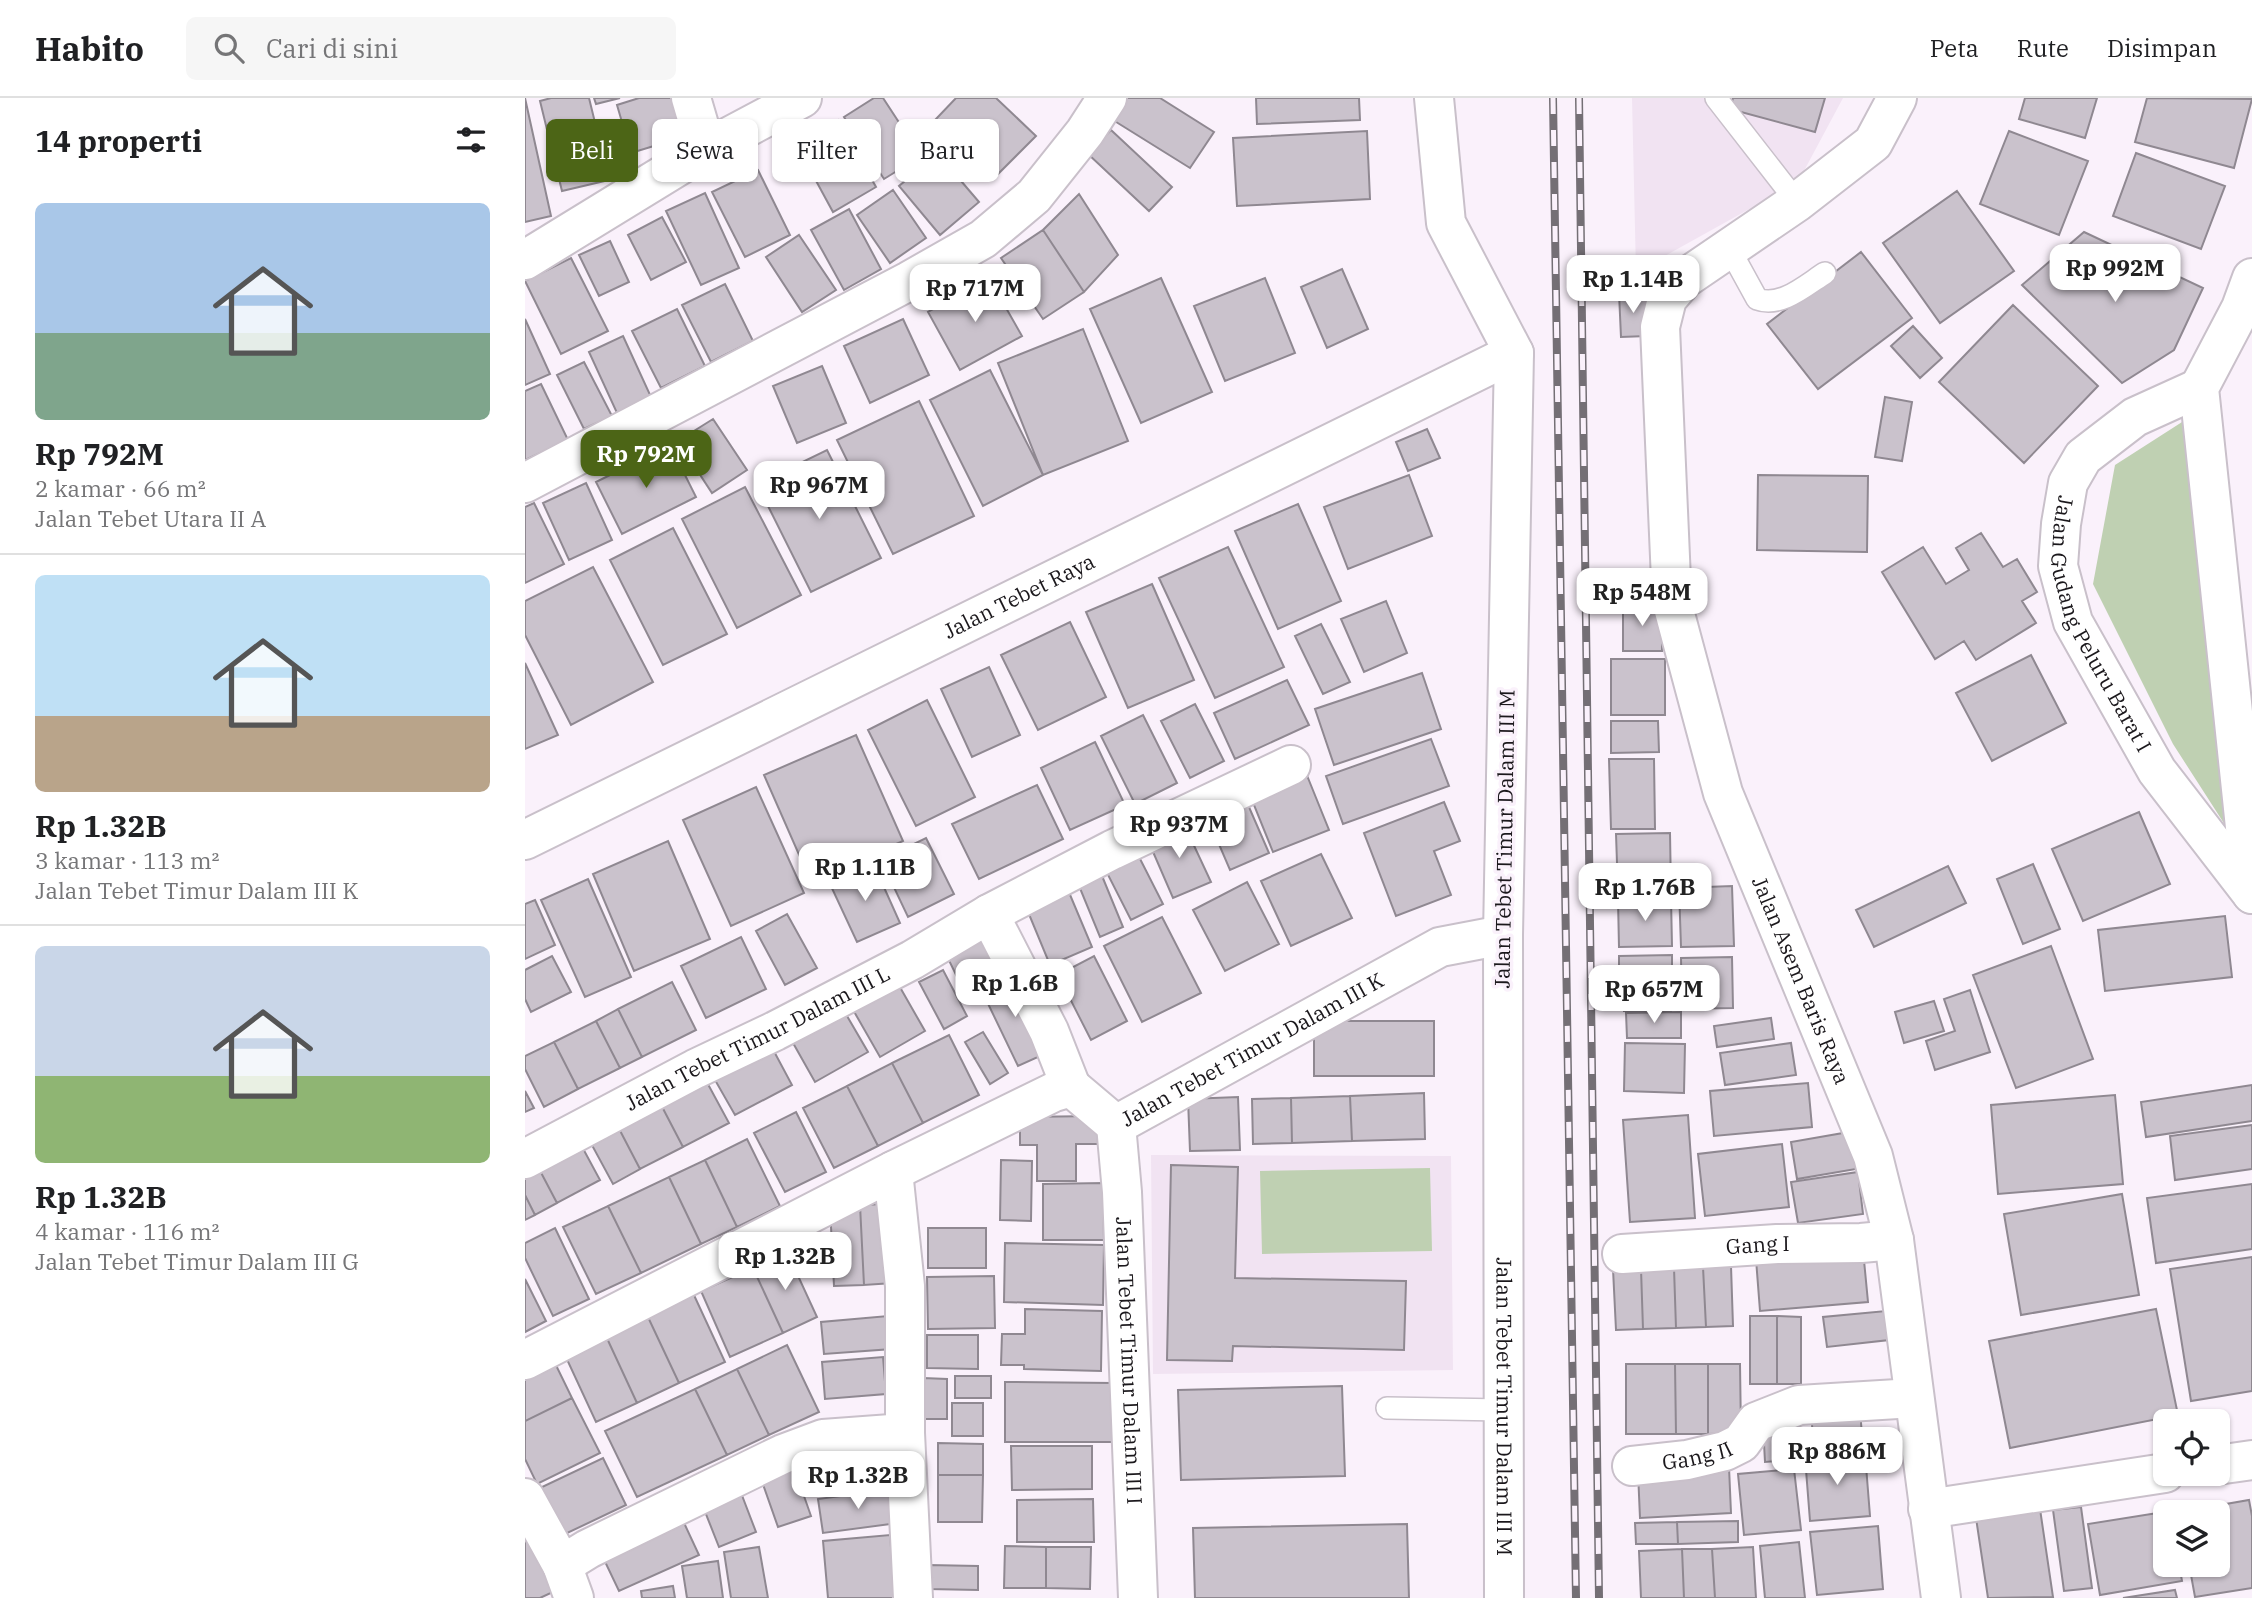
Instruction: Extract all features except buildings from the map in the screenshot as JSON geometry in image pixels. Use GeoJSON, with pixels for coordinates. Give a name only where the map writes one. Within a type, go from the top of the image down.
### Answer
{"type":"FeatureCollection","features":[{"type":"Feature","properties":{"kind":"street"},"geometry":{"type":"LineString","coordinates":[[691,98],[697,119]]}},
{"type":"Feature","properties":{"kind":"street"},"geometry":{"type":"LineString","coordinates":[[758,121],[801,98]]}},
{"type":"Feature","properties":{"kind":"street"},"geometry":{"type":"LineString","coordinates":[[525,483],[897,287],[982,239],[1034,196],[1085,132],[1107,98]]}},
{"type":"Feature","properties":{"kind":"street","name":"Jalan Tebet Timur Dalam III M"},"geometry":{"type":"LineString","coordinates":[[1434,98],[1446,223],[1514,353],[1503,935],[1504,1598]]}},
{"type":"Feature","properties":{"kind":"street","name":"Jalan Asem Baris Raya"},"geometry":{"type":"LineString","coordinates":[[1897,98],[1873,142],[1797,202],[1684,279],[1667,299],[1660,327],[1672,603],[1723,793],[1873,1156],[1894,1240],[1941,1598]]}},
{"type":"Feature","properties":{"kind":"street"},"geometry":{"type":"LineString","coordinates":[[525,260],[652,182]]}},
{"type":"Feature","properties":{"kind":"street"},"geometry":{"type":"LineString","coordinates":[[2199,388],[2248,297]]}},
{"type":"Feature","properties":{"kind":"street","name":"Jalan Tebet Raya"},"geometry":{"type":"LineString","coordinates":[[525,840],[1514,353]]}},
{"type":"Feature","properties":{"kind":"street","name":"Jalan Gudang Peluru Barat I"},"geometry":{"type":"LineString","coordinates":[[2199,388],[2252,895],[2157,771],[2073,622],[2058,566],[2061,524],[2068,484],[2083,457],[2135,416],[2199,388]]}},
{"type":"Feature","properties":{"kind":"street","name":"Jalan Tebet Timur Dalam III L"},"geometry":{"type":"LineString","coordinates":[[525,1159],[695,1069],[912,960],[989,914],[1112,850],[1291,765]]}},
{"type":"Feature","properties":{"kind":"street"},"geometry":{"type":"LineString","coordinates":[[525,1360],[893,1171],[1054,1092],[1071,1087],[1049,1031],[989,914]]}},
{"type":"Feature","properties":{"kind":"street","name":"Jalan Tebet Timur Dalam III K"},"geometry":{"type":"LineString","coordinates":[[1071,1087],[1116,1125],[1440,947],[1503,935]]}},
{"type":"Feature","properties":{"kind":"street","name":"Jalan Tebet Timur Dalam III I"},"geometry":{"type":"LineString","coordinates":[[1116,1125],[1122,1192],[1138,1598]]}},
{"type":"Feature","properties":{"kind":"street"},"geometry":{"type":"LineString","coordinates":[[893,1171],[905,1286],[905,1433],[913,1598]]}},
{"type":"Feature","properties":{"kind":"street","name":"Gang I"},"geometry":{"type":"LineString","coordinates":[[1622,1254],[1894,1240]]}},
{"type":"Feature","properties":{"kind":"street","name":"Gang II"},"geometry":{"type":"LineString","coordinates":[[1632,1466],[1687,1460],[1725,1451],[1741,1443],[1756,1422],[1799,1405],[1914,1398]]}},
{"type":"Feature","properties":{"kind":"street"},"geometry":{"type":"LineString","coordinates":[[568,1581],[588,1549],[793,1450],[823,1439],[905,1433]]}},
{"type":"Feature","properties":{"kind":"street"},"geometry":{"type":"LineString","coordinates":[[2230,1463],[2252,1460]]}},
{"type":"Feature","properties":{"kind":"street"},"geometry":{"type":"LineString","coordinates":[[1928,1509],[2153,1475]]}},
{"type":"Feature","properties":{"kind":"street"},"geometry":{"type":"LineString","coordinates":[[525,1498],[568,1581]]}},
{"type":"Feature","properties":{"kind":"lane"},"geometry":{"type":"LineString","coordinates":[[1716,98],[1797,202]]}},
{"type":"Feature","properties":{"kind":"lane"},"geometry":{"type":"LineString","coordinates":[[1729,248],[1757,299],[1764,302],[1780,300],[1825,273]]}},
{"type":"Feature","properties":{"kind":"lane"},"geometry":{"type":"LineString","coordinates":[[1387,1408],[1503,1410]]}},
{"type":"Feature","properties":{"kind":"shaded area"},"geometry":{"type":"Polygon","coordinates":[[[1632,98],[1843,98],[1798,182],[1636,272],[1632,98]]]}},
{"type":"Feature","properties":{"kind":"shaded area"},"geometry":{"type":"Polygon","coordinates":[[[1151,1155],[1451,1156],[1453,1370],[1153,1374],[1151,1155]]]}},
{"type":"Feature","properties":{"kind":"green space"},"geometry":{"type":"Polygon","coordinates":[[[2193,415],[2227,828],[2173,744],[2093,584],[2115,465],[2193,415]]]}},
{"type":"Feature","properties":{"kind":"green space"},"geometry":{"type":"Polygon","coordinates":[[[1430,1168],[1432,1251],[1262,1254],[1260,1171],[1430,1168]]]}},
{"type":"Feature","properties":{"kind":"railway"},"geometry":{"type":"LineString","coordinates":[[1553,98],[1576,1598]]}},
{"type":"Feature","properties":{"kind":"railway"},"geometry":{"type":"LineString","coordinates":[[1579,98],[1599,1598]]}}]}
